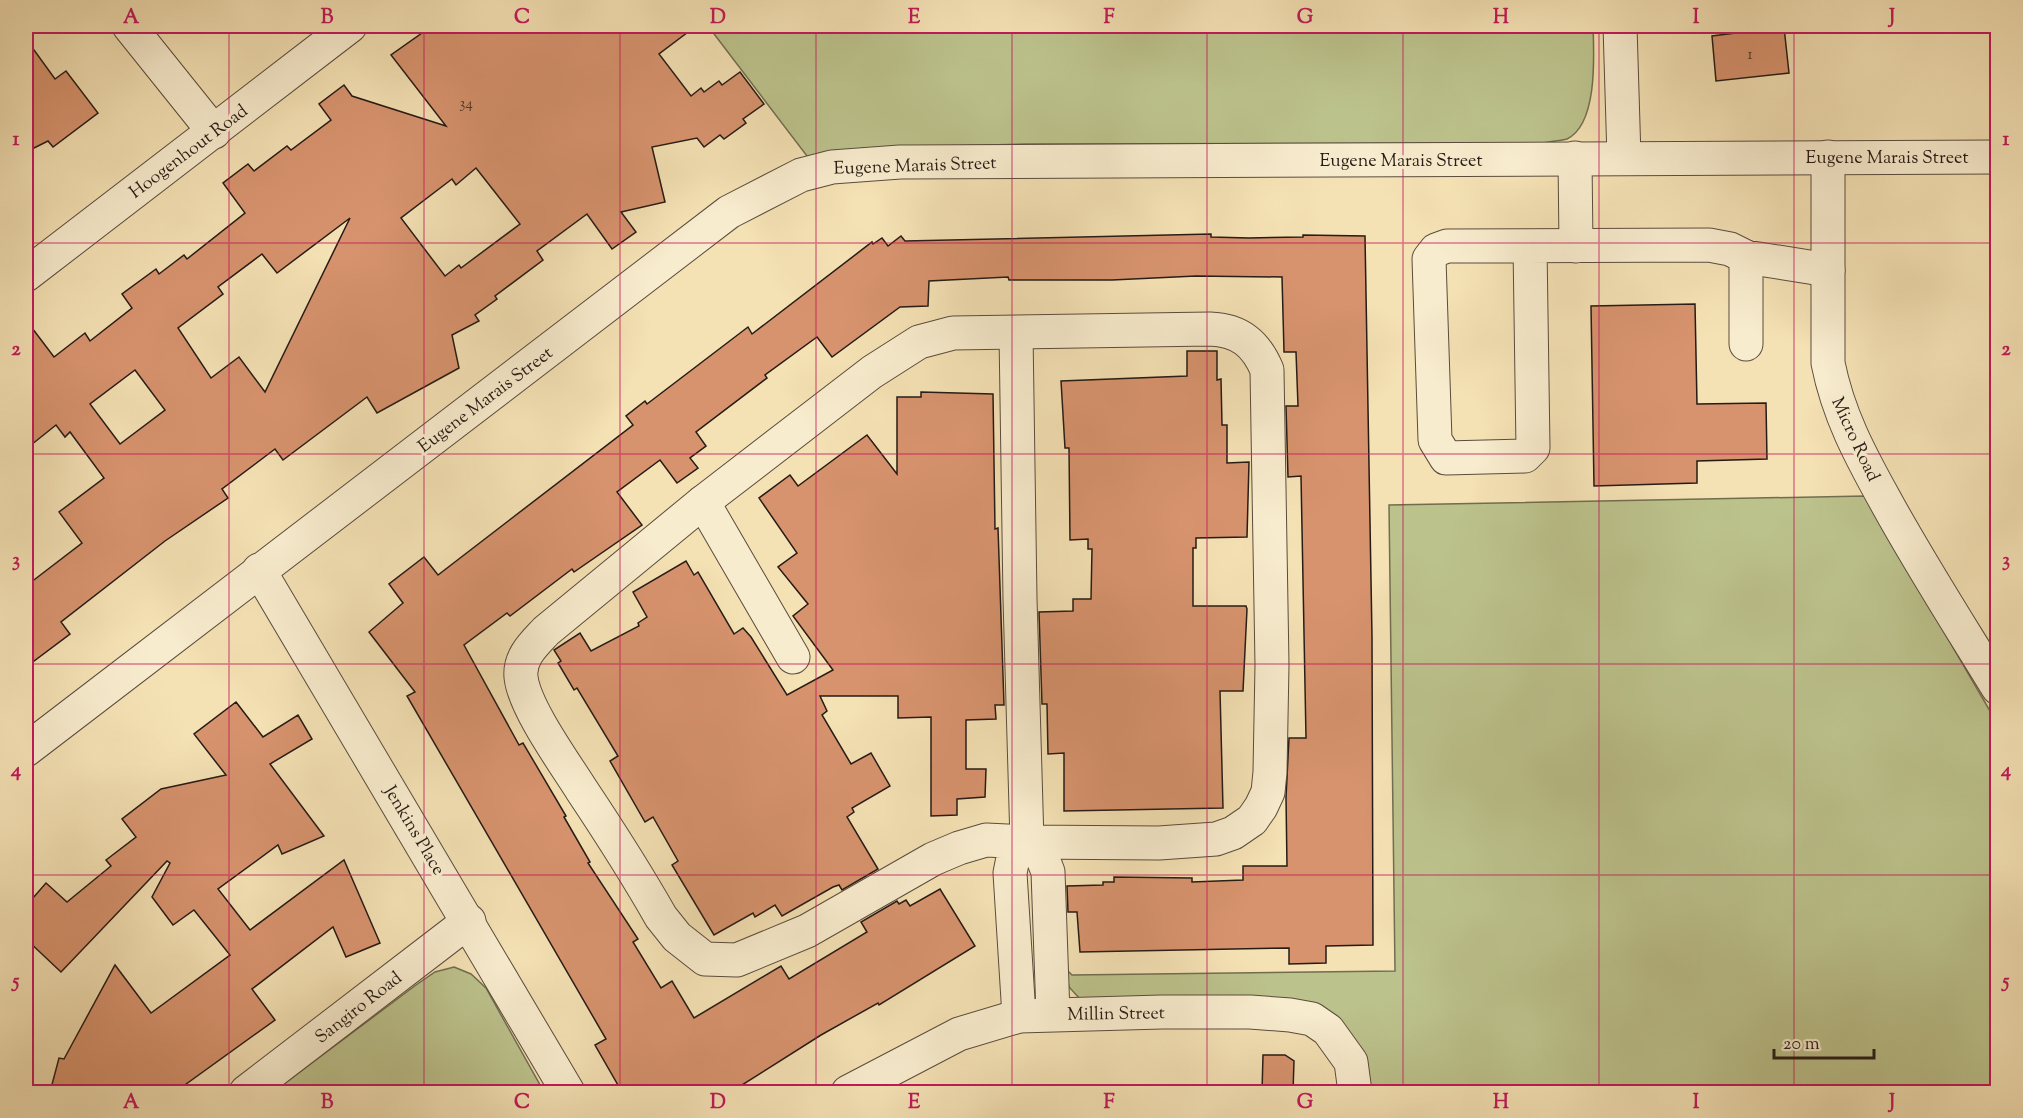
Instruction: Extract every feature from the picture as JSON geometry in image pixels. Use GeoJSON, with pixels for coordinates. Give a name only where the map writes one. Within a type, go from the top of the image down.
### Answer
{"type":"FeatureCollection","features":[{"type":"Feature","properties":{"kind":"street"},"geometry":{"type":"LineString","coordinates":[[129,26],[214,132]]}},
{"type":"Feature","properties":{"kind":"street","name":"Hoogenhout Road"},"geometry":{"type":"LineString","coordinates":[[26,275],[350,26]]}},
{"type":"Feature","properties":{"kind":"street"},"geometry":{"type":"LineString","coordinates":[[1620,26],[1624,158]]}},
{"type":"Feature","properties":{"kind":"street","name":"Micro Road"},"geometry":{"type":"LineString","coordinates":[[1828,157],[1828,363],[1834,396],[1844,423],[1900,528],[1998,688]]}},
{"type":"Feature","properties":{"kind":"street","name":"Eugene Marais Street"},"geometry":{"type":"LineString","coordinates":[[26,750],[729,212],[801,175],[832,167],[900,162],[1998,157]]}},
{"type":"Feature","properties":{"kind":"street"},"geometry":{"type":"LineString","coordinates":[[1575,158],[1576,246]]}},
{"type":"Feature","properties":{"kind":"street"},"geometry":{"type":"LineString","coordinates":[[1530,246],[1533,448],[1525,456],[1446,458],[1435,440],[1429,259],[1436,250],[1447,246],[1530,246],[1576,246],[1710,246],[1730,249],[1746,258],[1828,270]]}},
{"type":"Feature","properties":{"kind":"street"},"geometry":{"type":"LineString","coordinates":[[1746,258],[1746,344]]}},
{"type":"Feature","properties":{"kind":"street"},"geometry":{"type":"LineString","coordinates":[[1225,329],[1241,335],[1260,354],[1267,370],[1272,677],[1270,772],[1268,792],[1261,807],[1252,820],[1233,833],[1216,839],[1159,843],[986,840],[933,859],[807,931],[737,960],[705,959],[677,937],[554,747],[526,696],[521,677],[522,662],[530,648],[546,631],[703,502],[872,372],[918,342],[953,333],[1016,333],[1225,329]]}},
{"type":"Feature","properties":{"kind":"street"},"geometry":{"type":"LineString","coordinates":[[1016,333],[1027,842],[1042,859],[1048,872],[1053,1014]]}},
{"type":"Feature","properties":{"kind":"street"},"geometry":{"type":"LineString","coordinates":[[703,502],[793,657]]}},
{"type":"Feature","properties":{"kind":"street","name":"Jenkins Place"},"geometry":{"type":"LineString","coordinates":[[259,570],[469,921],[568,1092]]}},
{"type":"Feature","properties":{"kind":"street"},"geometry":{"type":"LineString","coordinates":[[1019,1016],[1010,873],[1013,858],[1027,842]]}},
{"type":"Feature","properties":{"kind":"street","name":"Sangiro Road"},"geometry":{"type":"LineString","coordinates":[[246,1092],[469,921]]}},
{"type":"Feature","properties":{"kind":"street","name":"Millin Street"},"geometry":{"type":"LineString","coordinates":[[848,1092],[959,1034],[1019,1016],[1250,1012],[1312,1019],[1333,1036],[1351,1062],[1355,1092]]}},
{"type":"Feature","properties":{"kind":"green space"},"geometry":{"type":"Polygon","coordinates":[[[708,26],[1593,26],[1594,54],[1592,88],[1584,119],[1577,131],[1567,139],[1544,143],[1026,144],[864,148],[810,160],[708,26]]]}},
{"type":"Feature","properties":{"kind":"green space"},"geometry":{"type":"Polygon","coordinates":[[[1865,496],[1997,723],[1997,1092],[1372,1092],[1365,1060],[1353,1038],[1081,1000],[1069,987],[1065,968],[1072,975],[1395,971],[1389,505],[1865,496]]]}},
{"type":"Feature","properties":{"kind":"green space"},"geometry":{"type":"Polygon","coordinates":[[[454,967],[471,974],[486,988],[544,1092],[273,1092],[416,985],[435,972],[454,967]]]}},
{"type":"Feature","properties":{"kind":"building"},"geometry":{"type":"Polygon","coordinates":[[[432,26],[696,26],[659,54],[691,96],[701,88],[704,92],[719,81],[722,85],[740,72],[764,104],[743,119],[746,123],[724,139],[720,135],[704,147],[697,138],[652,147],[665,202],[621,212],[636,232],[612,249],[587,214],[537,251],[543,260],[495,296],[497,299],[475,315],[479,321],[452,335],[459,368],[377,413],[367,397],[283,460],[275,449],[222,489],[228,498],[165,541],[61,622],[70,634],[26,667],[26,586],[82,543],[59,512],[104,478],[70,432],[65,437],[56,425],[26,449],[26,320],[54,357],[85,333],[90,341],[132,308],[122,294],[156,269],[159,274],[184,255],[187,259],[245,213],[223,183],[248,164],[254,171],[287,146],[291,150],[331,120],[319,104],[344,85],[352,96],[446,126],[391,55],[432,26]],[[476,168],[456,185],[452,179],[401,218],[445,276],[459,265],[461,268],[520,224],[476,168]],[[350,218],[277,273],[262,254],[218,287],[223,294],[178,328],[211,378],[239,357],[265,392],[350,218]],[[135,370],[90,404],[120,444],[165,410],[135,370]]]}},
{"type":"Feature","properties":{"kind":"building"},"geometry":{"type":"Polygon","coordinates":[[[1784,27],[1789,73],[1716,81],[1712,36],[1784,27]]]}},
{"type":"Feature","properties":{"kind":"building"},"geometry":{"type":"Polygon","coordinates":[[[26,39],[55,79],[66,71],[98,113],[53,147],[48,141],[26,152],[26,39]]]}},
{"type":"Feature","properties":{"kind":"building"},"geometry":{"type":"Polygon","coordinates":[[[1211,234],[1211,237],[1249,238],[1303,237],[1303,235],[1365,236],[1372,637],[1373,945],[1326,946],[1326,963],[1289,964],[1289,948],[1080,952],[1077,912],[1068,912],[1067,886],[1103,885],[1103,882],[1114,882],[1114,877],[1192,878],[1192,882],[1243,880],[1243,866],[1287,866],[1286,797],[1289,738],[1306,738],[1301,476],[1288,477],[1286,406],[1298,406],[1296,352],[1284,352],[1282,277],[1196,276],[1112,280],[1009,280],[1008,277],[929,281],[928,306],[900,307],[832,357],[817,337],[765,375],[767,378],[696,432],[706,446],[690,458],[698,468],[677,483],[660,460],[617,492],[642,525],[574,572],[572,569],[510,616],[507,613],[464,645],[519,745],[523,743],[566,816],[564,817],[590,862],[588,863],[638,939],[633,942],[661,988],[672,981],[694,1018],[781,966],[789,979],[867,932],[861,922],[897,901],[899,904],[906,900],[910,906],[940,889],[975,946],[879,1005],[878,1003],[821,1035],[731,1092],[622,1092],[595,1045],[606,1039],[407,696],[415,692],[369,632],[403,603],[389,584],[424,557],[438,575],[633,425],[626,416],[645,401],[647,404],[748,327],[752,334],[872,242],[873,244],[882,238],[888,246],[901,236],[905,241],[1211,234]]]}},
{"type":"Feature","properties":{"kind":"building"},"geometry":{"type":"Polygon","coordinates":[[[1695,304],[1697,404],[1766,403],[1767,459],[1697,461],[1697,483],[1594,486],[1591,306],[1695,304]]]}},
{"type":"Feature","properties":{"kind":"building"},"geometry":{"type":"Polygon","coordinates":[[[1187,351],[1217,351],[1217,380],[1221,379],[1222,425],[1227,425],[1227,463],[1249,462],[1247,537],[1196,538],[1196,548],[1193,548],[1193,606],[1246,606],[1247,609],[1243,691],[1220,691],[1223,808],[1064,811],[1064,753],[1048,754],[1047,704],[1042,704],[1039,612],[1073,611],[1073,599],[1091,599],[1092,549],[1088,549],[1088,539],[1070,540],[1069,448],[1065,448],[1061,381],[1187,376],[1187,351]]]}},
{"type":"Feature","properties":{"kind":"building"},"geometry":{"type":"Polygon","coordinates":[[[921,392],[993,394],[995,529],[998,528],[1004,705],[995,705],[996,719],[966,720],[966,769],[986,769],[985,797],[957,799],[957,815],[931,816],[931,717],[898,718],[898,696],[820,696],[827,711],[822,715],[851,764],[871,753],[890,786],[852,808],[854,812],[847,817],[878,869],[842,890],[839,885],[833,887],[782,916],[775,905],[755,917],[753,913],[714,935],[672,865],[678,861],[653,817],[645,822],[610,761],[618,756],[577,688],[574,690],[558,663],[561,661],[554,650],[580,633],[591,651],[639,626],[638,623],[647,617],[633,592],[686,561],[694,575],[698,572],[734,634],[743,628],[751,637],[787,695],[833,670],[793,616],[808,604],[778,567],[797,553],[759,498],[790,475],[798,486],[867,435],[897,474],[897,397],[921,397],[921,392]]]}},
{"type":"Feature","properties":{"kind":"building"},"geometry":{"type":"Polygon","coordinates":[[[236,702],[263,737],[298,715],[312,739],[270,764],[324,836],[282,854],[278,845],[218,889],[250,930],[344,860],[380,943],[346,957],[333,927],[252,989],[275,1020],[175,1092],[50,1092],[59,1058],[64,1059],[115,965],[151,1013],[230,955],[194,910],[173,925],[152,897],[170,863],[167,861],[61,972],[26,939],[26,906],[46,883],[67,902],[111,866],[106,860],[136,837],[122,819],[161,789],[226,775],[194,734],[236,702]]]}},
{"type":"Feature","properties":{"kind":"building"},"geometry":{"type":"Polygon","coordinates":[[[1263,1055],[1285,1055],[1294,1061],[1293,1092],[1262,1092],[1263,1055]]]}}]}
